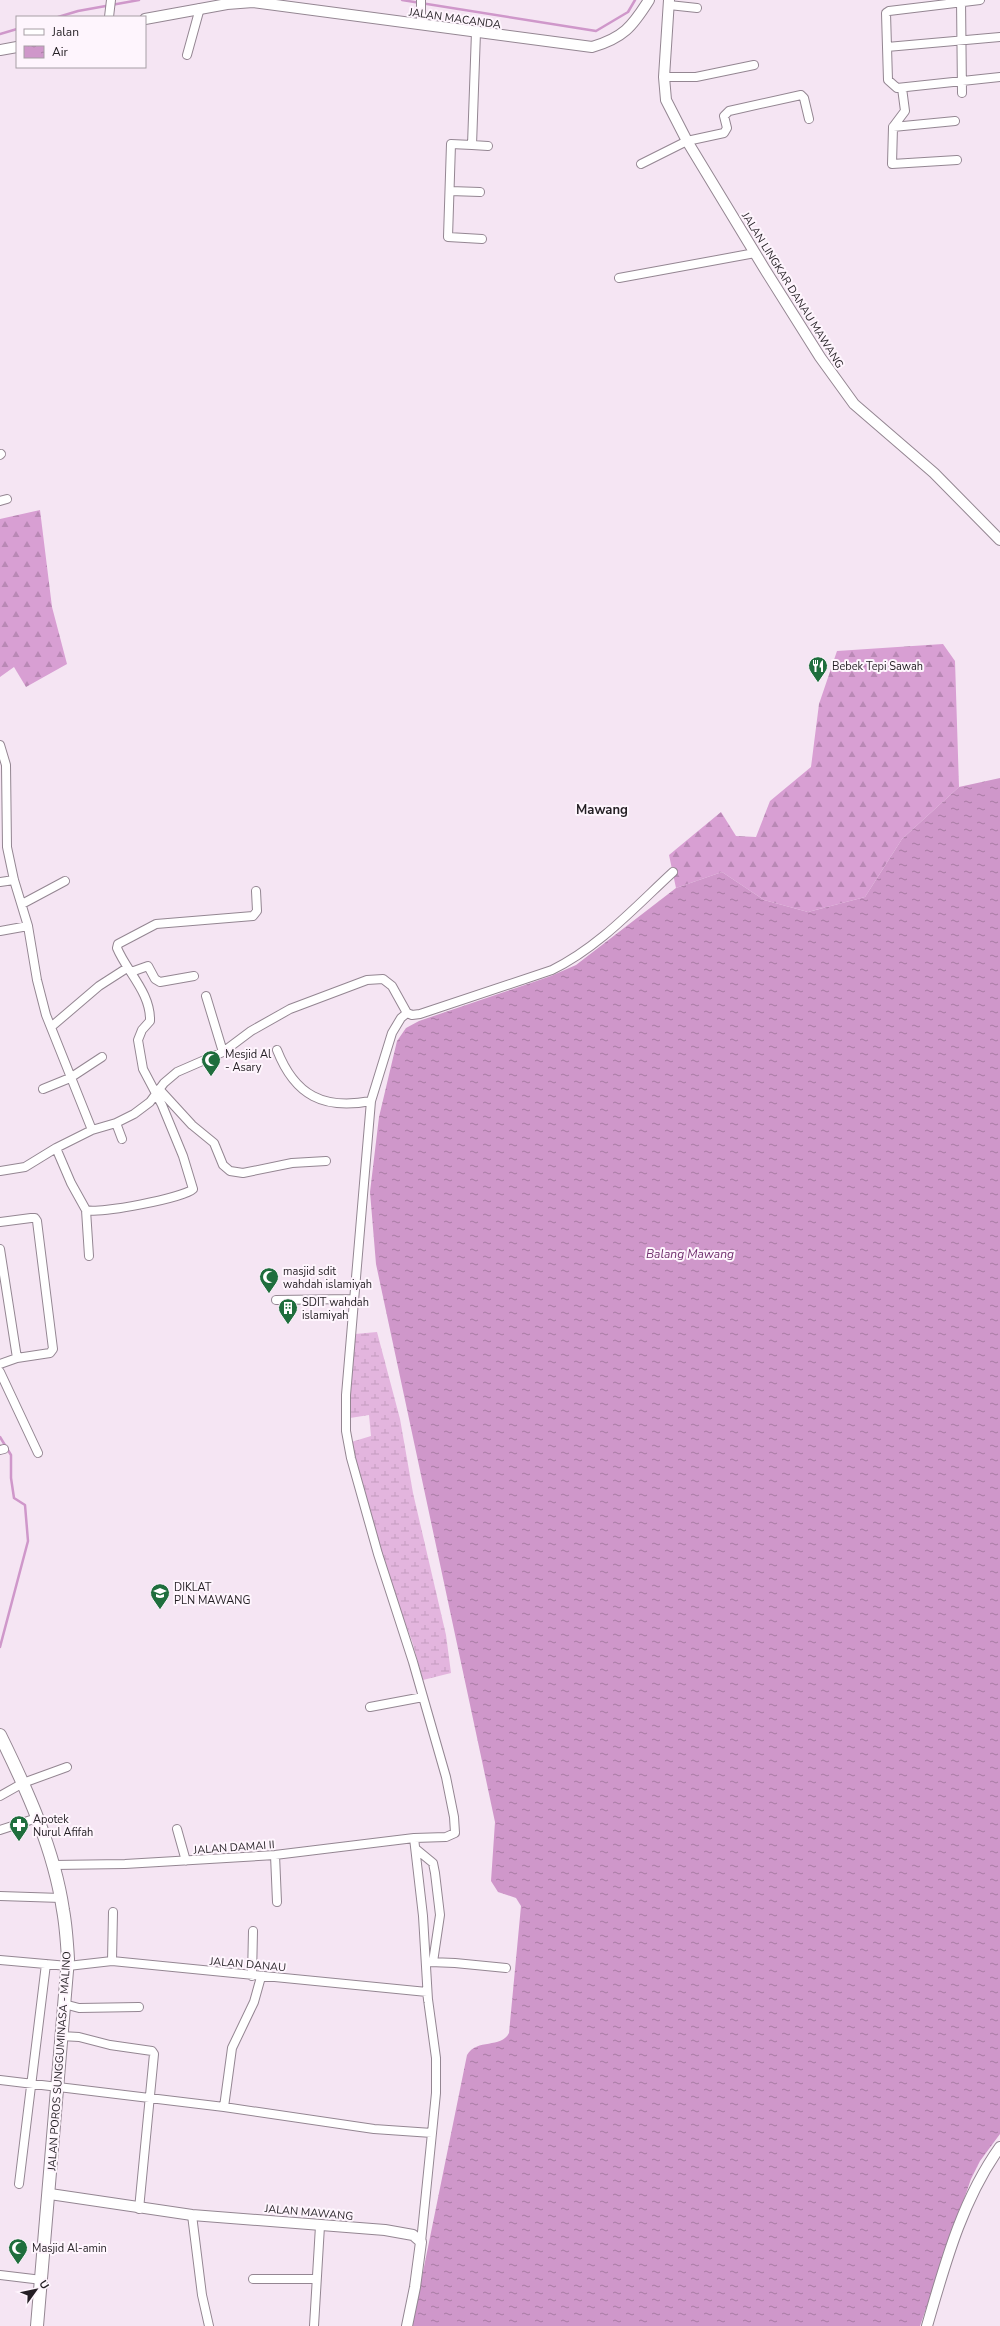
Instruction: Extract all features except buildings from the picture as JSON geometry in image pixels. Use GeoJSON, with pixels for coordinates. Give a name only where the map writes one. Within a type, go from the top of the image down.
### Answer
{"type":"FeatureCollection","features":[{"type":"Feature","properties":{"kind":"main road","name":"JALAN POROS SUNGGUMINASA - MALINO"},"geometry":{"type":"LineString","coordinates":[[0,1735],[23,1783],[53,1865],[61,1898],[68,1966],[60,2036],[50,2194],[37,2326]]}},
{"type":"Feature","properties":{"kind":"street"},"geometry":{"type":"LineString","coordinates":[[109,14],[112,0]]}},
{"type":"Feature","properties":{"kind":"street","name":"JALAN MACANDA"},"geometry":{"type":"LineString","coordinates":[[146,19],[200,8],[253,2],[422,23],[476,32],[592,47],[614,40],[626,31],[649,0]]}},
{"type":"Feature","properties":{"kind":"street"},"geometry":{"type":"LineString","coordinates":[[980,0],[961,1],[888,11],[886,14],[888,80],[893,86],[902,88],[1000,77]]}},
{"type":"Feature","properties":{"kind":"street"},"geometry":{"type":"LineString","coordinates":[[961,1],[960,39],[962,93]]}},
{"type":"Feature","properties":{"kind":"street"},"geometry":{"type":"LineString","coordinates":[[669,2],[697,8]]}},
{"type":"Feature","properties":{"kind":"street","name":"JALAN LINGKAR DANAU MAWANG"},"geometry":{"type":"LineString","coordinates":[[669,2],[664,77],[666,100],[687,141],[755,252],[844,392],[870,420],[964,502],[1000,540]]}},
{"type":"Feature","properties":{"kind":"street"},"geometry":{"type":"LineString","coordinates":[[422,4],[422,23]]}},
{"type":"Feature","properties":{"kind":"street"},"geometry":{"type":"LineString","coordinates":[[187,55],[200,8]]}},
{"type":"Feature","properties":{"kind":"street"},"geometry":{"type":"LineString","coordinates":[[472,145],[476,32]]}},
{"type":"Feature","properties":{"kind":"street"},"geometry":{"type":"LineString","coordinates":[[887,47],[960,39],[1000,37]]}},
{"type":"Feature","properties":{"kind":"street"},"geometry":{"type":"LineString","coordinates":[[0,50],[16,46]]}},
{"type":"Feature","properties":{"kind":"street"},"geometry":{"type":"LineString","coordinates":[[664,77],[696,77],[754,65]]}},
{"type":"Feature","properties":{"kind":"street"},"geometry":{"type":"LineString","coordinates":[[902,88],[905,111],[893,127],[892,164],[957,160]]}},
{"type":"Feature","properties":{"kind":"street"},"geometry":{"type":"LineString","coordinates":[[641,164],[660,156],[687,141],[724,133],[727,128],[724,116],[729,111],[798,95],[804,98],[809,119]]}},
{"type":"Feature","properties":{"kind":"street"},"geometry":{"type":"LineString","coordinates":[[893,127],[955,121]]}},
{"type":"Feature","properties":{"kind":"street"},"geometry":{"type":"LineString","coordinates":[[482,239],[448,237],[451,144],[488,146]]}},
{"type":"Feature","properties":{"kind":"street"},"geometry":{"type":"LineString","coordinates":[[450,191],[480,192]]}},
{"type":"Feature","properties":{"kind":"street"},"geometry":{"type":"LineString","coordinates":[[619,278],[755,252]]}},
{"type":"Feature","properties":{"kind":"street"},"geometry":{"type":"LineString","coordinates":[[0,745],[6,765],[5,828],[14,880],[28,926],[37,980],[51,1027],[70,1078],[92,1130]]}},
{"type":"Feature","properties":{"kind":"street"},"geometry":{"type":"LineString","coordinates":[[0,1171],[25,1167],[56,1148],[92,1130],[116,1123],[134,1114],[177,1072],[223,1052],[263,1024],[290,1009],[367,980],[383,979],[388,982],[407,1014],[412,1016],[552,970],[599,941],[673,872]]}},
{"type":"Feature","properties":{"kind":"street"},"geometry":{"type":"LineString","coordinates":[[0,882],[14,880]]}},
{"type":"Feature","properties":{"kind":"street"},"geometry":{"type":"LineString","coordinates":[[22,904],[65,882]]}},
{"type":"Feature","properties":{"kind":"street"},"geometry":{"type":"LineString","coordinates":[[86,1210],[125,1207],[165,1198],[192,1189],[183,1156],[158,1092],[143,1069],[138,1040],[142,1030],[150,1021],[150,1016],[142,990],[117,948],[118,944],[144,929],[165,922],[253,916],[257,911],[256,891]]}},
{"type":"Feature","properties":{"kind":"street"},"geometry":{"type":"LineString","coordinates":[[0,931],[28,926]]}},
{"type":"Feature","properties":{"kind":"street"},"geometry":{"type":"LineString","coordinates":[[51,1027],[99,986],[129,970],[148,966],[155,980],[160,982],[194,976]]}},
{"type":"Feature","properties":{"kind":"street"},"geometry":{"type":"LineString","coordinates":[[206,996],[223,1052]]}},
{"type":"Feature","properties":{"kind":"street"},"geometry":{"type":"LineString","coordinates":[[370,1707],[423,1697],[378,1554],[351,1458],[346,1431],[354,1299],[371,1101],[392,1034],[401,1018],[407,1014]]}},
{"type":"Feature","properties":{"kind":"street"},"geometry":{"type":"LineString","coordinates":[[278,1050],[283,1066],[307,1094],[315,1098],[352,1105],[371,1101]]}},
{"type":"Feature","properties":{"kind":"street"},"geometry":{"type":"LineString","coordinates":[[43,1089],[70,1078],[102,1057]]}},
{"type":"Feature","properties":{"kind":"street"},"geometry":{"type":"LineString","coordinates":[[158,1092],[192,1125],[214,1143],[223,1165],[230,1171],[243,1173],[292,1163],[326,1161]]}},
{"type":"Feature","properties":{"kind":"street"},"geometry":{"type":"LineString","coordinates":[[116,1123],[122,1139]]}},
{"type":"Feature","properties":{"kind":"street"},"geometry":{"type":"LineString","coordinates":[[56,1148],[71,1183],[86,1210],[89,1256]]}},
{"type":"Feature","properties":{"kind":"street"},"geometry":{"type":"LineString","coordinates":[[0,1222],[31,1218],[35,1218],[37,1221],[53,1346],[50,1353],[17,1358],[0,1364]]}},
{"type":"Feature","properties":{"kind":"street"},"geometry":{"type":"LineString","coordinates":[[0,1249],[17,1358]]}},
{"type":"Feature","properties":{"kind":"street"},"geometry":{"type":"LineString","coordinates":[[276,1300],[354,1299]]}},
{"type":"Feature","properties":{"kind":"street"},"geometry":{"type":"LineString","coordinates":[[0,1372],[38,1453]]}},
{"type":"Feature","properties":{"kind":"street","name":"JALAN DAMAI II"},"geometry":{"type":"LineString","coordinates":[[53,1865],[186,1861],[276,1855],[414,1838],[450,1837],[455,1833],[456,1827],[446,1777],[423,1697]]}},
{"type":"Feature","properties":{"kind":"street"},"geometry":{"type":"LineString","coordinates":[[0,1796],[23,1783],[67,1767]]}},
{"type":"Feature","properties":{"kind":"street"},"geometry":{"type":"LineString","coordinates":[[0,1830],[37,1818]]}},
{"type":"Feature","properties":{"kind":"street"},"geometry":{"type":"LineString","coordinates":[[177,1829],[186,1861]]}},
{"type":"Feature","properties":{"kind":"street"},"geometry":{"type":"LineString","coordinates":[[414,1838],[430,1962]]}},
{"type":"Feature","properties":{"kind":"street"},"geometry":{"type":"LineString","coordinates":[[407,2326],[415,2287],[421,2242],[432,2133],[436,2071],[428,1996],[430,1962],[440,1915],[433,1863],[416,1849]]}},
{"type":"Feature","properties":{"kind":"street"},"geometry":{"type":"LineString","coordinates":[[276,1855],[277,1902]]}},
{"type":"Feature","properties":{"kind":"street"},"geometry":{"type":"LineString","coordinates":[[0,1896],[61,1898]]}},
{"type":"Feature","properties":{"kind":"street"},"geometry":{"type":"LineString","coordinates":[[112,1961],[113,1912]]}},
{"type":"Feature","properties":{"kind":"street"},"geometry":{"type":"LineString","coordinates":[[224,2106],[232,2048],[254,2002],[256,1976],[253,1931]]}},
{"type":"Feature","properties":{"kind":"street","name":"JALAN DANAU"},"geometry":{"type":"LineString","coordinates":[[0,1960],[68,1966],[112,1961],[428,1996]]}},
{"type":"Feature","properties":{"kind":"street"},"geometry":{"type":"LineString","coordinates":[[430,1962],[503,1968]]}},
{"type":"Feature","properties":{"kind":"street"},"geometry":{"type":"LineString","coordinates":[[19,2184],[33,2083],[46,1964]]}},
{"type":"Feature","properties":{"kind":"street"},"geometry":{"type":"LineString","coordinates":[[64,2004],[79,2008],[139,2007]]}},
{"type":"Feature","properties":{"kind":"street"},"geometry":{"type":"LineString","coordinates":[[60,2036],[79,2037],[110,2045],[153,2052],[155,2059],[149,2098],[139,2208]]}},
{"type":"Feature","properties":{"kind":"street"},"geometry":{"type":"LineString","coordinates":[[0,2080],[57,2085],[149,2098],[224,2106],[374,2129],[432,2133]]}},
{"type":"Feature","properties":{"kind":"street"},"geometry":{"type":"LineString","coordinates":[[927,2326],[953,2241],[971,2194],[982,2172],[1000,2146]]}},
{"type":"Feature","properties":{"kind":"street","name":"JALAN MAWANG"},"geometry":{"type":"LineString","coordinates":[[50,2194],[192,2215],[408,2234],[416,2237],[421,2242]]}},
{"type":"Feature","properties":{"kind":"street"},"geometry":{"type":"LineString","coordinates":[[192,2215],[202,2295],[209,2326]]}},
{"type":"Feature","properties":{"kind":"street"},"geometry":{"type":"LineString","coordinates":[[314,2326],[320,2226]]}},
{"type":"Feature","properties":{"kind":"street"},"geometry":{"type":"LineString","coordinates":[[0,2275],[42,2280]]}},
{"type":"Feature","properties":{"kind":"street"},"geometry":{"type":"LineString","coordinates":[[253,2279],[316,2279]]}},
{"type":"Feature","properties":{"kind":"green space"},"geometry":{"type":"Polygon","coordinates":[[[40,510],[52,607],[67,664],[26,687],[14,667],[0,677],[0,519],[40,510]]]}},
{"type":"Feature","properties":{"kind":"green space"},"geometry":{"type":"Polygon","coordinates":[[[943,644],[955,661],[959,787],[902,839],[865,897],[808,912],[764,900],[722,872],[676,888],[669,855],[721,812],[736,836],[756,837],[770,801],[811,767],[819,704],[837,651],[943,644]]]}},
{"type":"Feature","properties":{"kind":"green space"},"geometry":{"type":"Polygon","coordinates":[[[377,1332],[400,1419],[413,1493],[446,1635],[451,1673],[423,1680],[412,1641],[390,1585],[348,1443],[371,1436],[369,1415],[350,1418],[349,1373],[355,1334],[377,1332]]]}},
{"type":"Feature","properties":{"kind":"water","name":"Balang Mawang"},"geometry":{"type":"Polygon","coordinates":[[[1000,778],[1000,2134],[980,2161],[971,2179],[920,2326],[412,2326],[467,2055],[471,2050],[477,2047],[500,2041],[509,2033],[521,1906],[516,1898],[498,1892],[491,1881],[495,1822],[376,1264],[370,1192],[379,1117],[397,1041],[406,1028],[419,1021],[551,976],[576,965],[676,888],[722,872],[764,900],[808,912],[865,897],[902,839],[959,787],[1000,778]]]}},
{"type":"Feature","properties":{"kind":"waterway"},"geometry":{"type":"LineString","coordinates":[[61,16],[78,11],[139,0]]}},
{"type":"Feature","properties":{"kind":"waterway"},"geometry":{"type":"LineString","coordinates":[[402,0],[596,31],[628,12],[635,0]]}},
{"type":"Feature","properties":{"kind":"waterway"},"geometry":{"type":"LineString","coordinates":[[0,34],[16,29]]}},
{"type":"Feature","properties":{"kind":"waterway"},"geometry":{"type":"LineString","coordinates":[[0,1437],[11,1455],[11,1478],[14,1498],[25,1505],[28,1541],[0,1647]]}},
{"type":"Feature","properties":{"kind":"place","name":"Bebek Tepi Sawah"},"geometry":{"type":"Point","coordinates":[818,683]}},
{"type":"Feature","properties":{"kind":"place","name":"Mesjid Al - Asary"},"geometry":{"type":"Point","coordinates":[211,1077]}},
{"type":"Feature","properties":{"kind":"place","name":"masjid sdit wahdah islamiyah"},"geometry":{"type":"Point","coordinates":[269,1294]}},
{"type":"Feature","properties":{"kind":"place","name":"SDIT wahdah islamiyah"},"geometry":{"type":"Point","coordinates":[288,1325]}},
{"type":"Feature","properties":{"kind":"place","name":"DIKLAT PLN MAWANG"},"geometry":{"type":"Point","coordinates":[160,1610]}},
{"type":"Feature","properties":{"kind":"place","name":"Apotek Nurul Afifah"},"geometry":{"type":"Point","coordinates":[19,1842]}},
{"type":"Feature","properties":{"kind":"place","name":"Masjid Al-amin"},"geometry":{"type":"Point","coordinates":[18,2265]}},
{"type":"Feature","properties":{"kind":"district","name":"Mawang"},"geometry":{"type":"Point","coordinates":[602,809]}}]}
